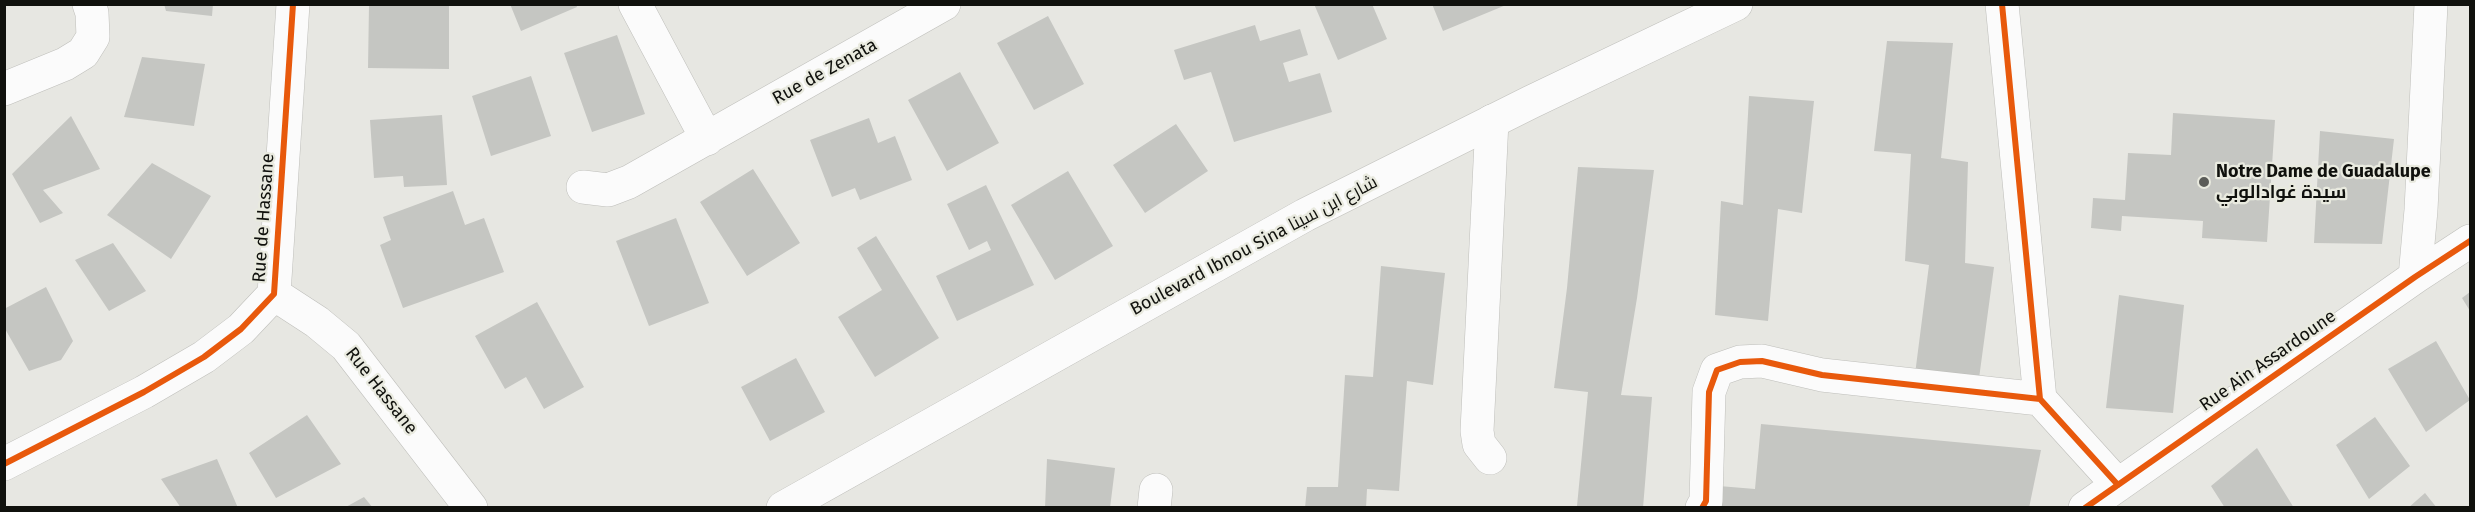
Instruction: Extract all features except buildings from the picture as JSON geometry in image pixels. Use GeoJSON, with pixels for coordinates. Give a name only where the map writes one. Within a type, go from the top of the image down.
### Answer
{"type":"FeatureCollection","features":[{"type":"Feature","properties":{"kind":"street"},"geometry":{"type":"LineString","coordinates":[[4,89],[65,64],[83,52],[93,37],[92,13],[89,4]]}},
{"type":"Feature","properties":{"kind":"street","name":"Rue de Hassane"},"geometry":{"type":"LineString","coordinates":[[4,464],[144,392],[204,357],[241,328],[273,294],[293,4]]}},
{"type":"Feature","properties":{"kind":"street"},"geometry":{"type":"LineString","coordinates":[[635,4],[707,139]]}},
{"type":"Feature","properties":{"kind":"street","name":"Rue de Zenata"},"geometry":{"type":"LineString","coordinates":[[583,187],[608,190],[629,182],[944,4]]}},
{"type":"Feature","properties":{"kind":"street","name":"Boulevard Ibnou Sina شارع ابن سينا"},"geometry":{"type":"LineString","coordinates":[[783,507],[1305,215],[1492,121],[1736,4]]}},
{"type":"Feature","properties":{"kind":"street"},"geometry":{"type":"LineString","coordinates":[[2002,4],[2040,399],[2118,485]]}},
{"type":"Feature","properties":{"kind":"street"},"geometry":{"type":"LineString","coordinates":[[2415,277],[2421,210],[2431,4]]}},
{"type":"Feature","properties":{"kind":"street"},"geometry":{"type":"LineString","coordinates":[[1490,458],[1479,444],[1477,431],[1492,121]]}},
{"type":"Feature","properties":{"kind":"street","name":"Rue Ain Assardoune"},"geometry":{"type":"LineString","coordinates":[[2085,507],[2470,241]]}},
{"type":"Feature","properties":{"kind":"street","name":"Rue Hassane"},"geometry":{"type":"LineString","coordinates":[[273,294],[317,322],[346,346],[471,507]]}},
{"type":"Feature","properties":{"kind":"street"},"geometry":{"type":"LineString","coordinates":[[1702,507],[1706,501],[1709,392],[1717,370],[1740,362],[1762,361],[1822,375],[2040,399]]}},
{"type":"Feature","properties":{"kind":"cycle path"},"geometry":{"type":"LineString","coordinates":[[4,464],[144,392],[204,357],[241,329],[274,294],[293,4]]}},
{"type":"Feature","properties":{"kind":"cycle path"},"geometry":{"type":"LineString","coordinates":[[2002,4],[2040,399],[2118,485]]}},
{"type":"Feature","properties":{"kind":"cycle path"},"geometry":{"type":"LineString","coordinates":[[2085,508],[2470,241]]}},
{"type":"Feature","properties":{"kind":"cycle path"},"geometry":{"type":"LineString","coordinates":[[1702,508],[1706,501],[1709,392],[1717,370],[1740,362],[1762,361],[1822,375],[2040,399]]}},
{"type":"Feature","properties":{"kind":"place","name":"Notre Dame de Guadalupe سيدة غوادالوبي"},"geometry":{"type":"Point","coordinates":[2204,182]}}]}
